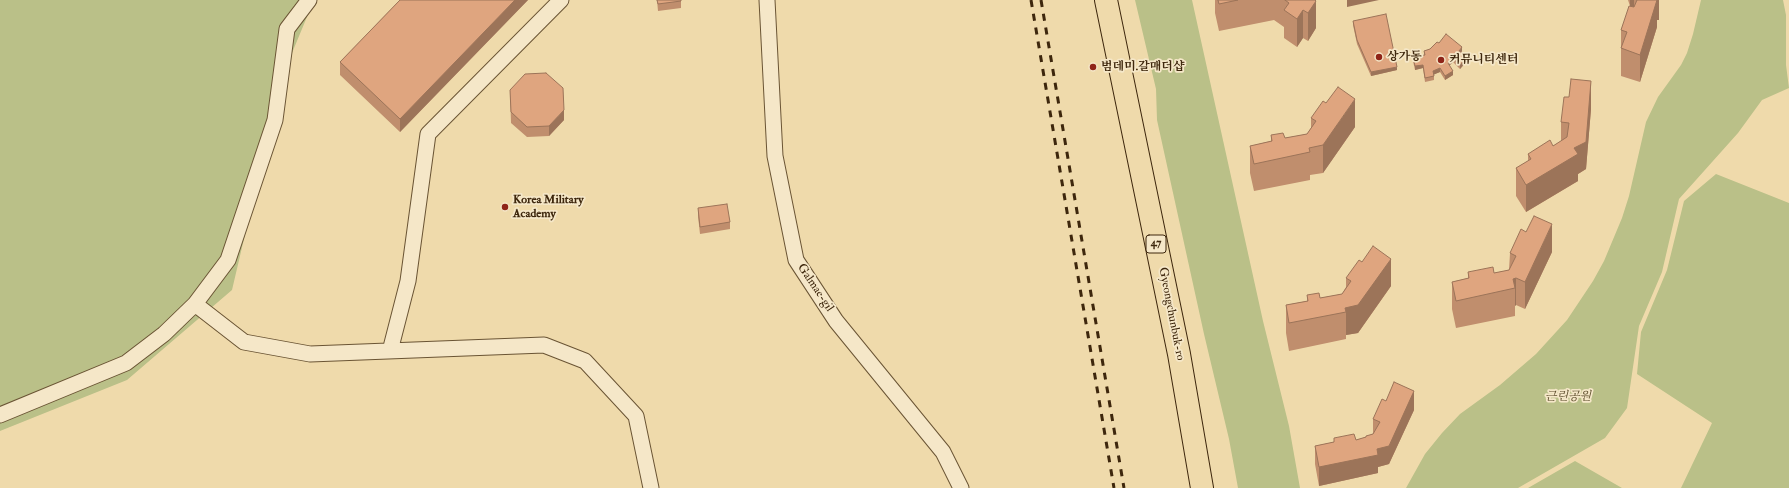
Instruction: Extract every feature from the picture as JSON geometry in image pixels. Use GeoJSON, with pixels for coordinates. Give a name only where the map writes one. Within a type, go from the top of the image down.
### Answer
{"type":"FeatureCollection","features":[{"type":"Feature","properties":{"kind":"main road","name":"Gyeongchunbuk-ro"},"geometry":{"type":"LineString","coordinates":[[1106,0],[1179,354],[1202,488]]}},
{"type":"Feature","properties":{"kind":"street"},"geometry":{"type":"LineString","coordinates":[[0,416],[126,363],[164,334],[195,304],[228,260],[274,120],[287,28],[308,0]]}},
{"type":"Feature","properties":{"kind":"street"},"geometry":{"type":"LineString","coordinates":[[390,351],[408,281],[428,134],[561,0]]}},
{"type":"Feature","properties":{"kind":"street","name":"Galmae-gil"},"geometry":{"type":"LineString","coordinates":[[767,0],[775,156],[796,260],[836,321],[943,452],[962,488]]}},
{"type":"Feature","properties":{"kind":"street"},"geometry":{"type":"LineString","coordinates":[[195,304],[244,342],[310,354],[544,346],[585,361],[636,416],[651,488]]}},
{"type":"Feature","properties":{"kind":"green space"},"geometry":{"type":"Polygon","coordinates":[[[0,0],[314,0],[292,53],[270,128],[232,290],[127,380],[0,431],[0,0]]]}},
{"type":"Feature","properties":{"kind":"green space"},"geometry":{"type":"Polygon","coordinates":[[[1135,0],[1192,0],[1263,321],[1289,426],[1300,488],[1238,488],[1229,439],[1204,334],[1157,120],[1156,89],[1135,0]]]}},
{"type":"Feature","properties":{"kind":"green space","name":"근린공원"},"geometry":{"type":"Polygon","coordinates":[[[1701,0],[1783,0],[1786,15],[1786,65],[1789,88],[1762,100],[1738,133],[1679,199],[1662,272],[1639,326],[1627,408],[1605,438],[1518,488],[1406,488],[1425,454],[1442,433],[1460,414],[1500,385],[1536,354],[1567,320],[1593,281],[1604,261],[1622,218],[1629,196],[1646,122],[1658,97],[1681,65],[1687,53],[1701,0]]]}},
{"type":"Feature","properties":{"kind":"green space"},"geometry":{"type":"Polygon","coordinates":[[[1716,174],[1789,203],[1789,488],[1681,488],[1712,423],[1637,374],[1641,332],[1667,270],[1684,201],[1716,174]]]}},
{"type":"Feature","properties":{"kind":"green space"},"geometry":{"type":"Polygon","coordinates":[[[1575,461],[1622,488],[1528,488],[1575,461]]]}},
{"type":"Feature","properties":{"kind":"building"},"geometry":{"type":"Polygon","coordinates":[[[400,0],[515,0],[400,119],[340,62],[400,0]]]}},
{"type":"Feature","properties":{"kind":"building"},"geometry":{"type":"Polygon","coordinates":[[[657,0],[681,0],[681,1],[658,4],[657,0]]]}},
{"type":"Feature","properties":{"kind":"building"},"geometry":{"type":"Polygon","coordinates":[[[1218,0],[1238,0],[1219,4],[1218,0]]]}},
{"type":"Feature","properties":{"kind":"building"},"geometry":{"type":"Polygon","coordinates":[[[1285,0],[1316,1],[1308,13],[1303,10],[1297,19],[1284,10],[1289,3],[1285,0]]]}},
{"type":"Feature","properties":{"kind":"building"},"geometry":{"type":"Polygon","coordinates":[[[1637,0],[1657,0],[1640,55],[1621,48],[1627,32],[1621,30],[1629,6],[1634,7],[1637,0]]]}},
{"type":"Feature","properties":{"kind":"building","name":"상가동"},"geometry":{"type":"Polygon","coordinates":[[[1386,14],[1397,67],[1371,72],[1357,40],[1353,21],[1386,14]]]}},
{"type":"Feature","properties":{"kind":"building","name":"커뮤니티센터"},"geometry":{"type":"Polygon","coordinates":[[[1446,34],[1462,47],[1459,51],[1467,57],[1460,65],[1453,59],[1448,63],[1453,71],[1445,76],[1440,68],[1433,71],[1434,76],[1425,78],[1423,65],[1415,66],[1413,57],[1425,55],[1424,51],[1430,49],[1437,42],[1439,43],[1446,34]]]}},
{"type":"Feature","properties":{"kind":"building"},"geometry":{"type":"Polygon","coordinates":[[[546,73],[563,88],[564,110],[549,126],[527,127],[511,112],[510,90],[525,74],[546,73]]]}},
{"type":"Feature","properties":{"kind":"building"},"geometry":{"type":"Polygon","coordinates":[[[1571,79],[1591,81],[1586,142],[1574,148],[1578,154],[1526,185],[1516,168],[1531,159],[1528,154],[1550,140],[1553,146],[1567,137],[1569,123],[1561,122],[1564,97],[1569,97],[1571,79]]]}},
{"type":"Feature","properties":{"kind":"building"},"geometry":{"type":"Polygon","coordinates":[[[1338,87],[1355,99],[1323,145],[1309,148],[1310,152],[1254,164],[1250,146],[1272,141],[1271,135],[1283,133],[1285,138],[1307,134],[1316,121],[1311,118],[1323,101],[1326,103],[1338,87]]]}},
{"type":"Feature","properties":{"kind":"building"},"geometry":{"type":"Polygon","coordinates":[[[727,204],[730,222],[700,227],[698,208],[727,204]]]}},
{"type":"Feature","properties":{"kind":"building"},"geometry":{"type":"Polygon","coordinates":[[[1534,216],[1552,224],[1525,282],[1516,278],[1513,279],[1515,288],[1456,301],[1452,282],[1469,278],[1468,272],[1493,267],[1494,273],[1509,270],[1516,256],[1510,253],[1521,229],[1526,232],[1534,216]]]}},
{"type":"Feature","properties":{"kind":"building"},"geometry":{"type":"Polygon","coordinates":[[[1373,246],[1391,259],[1358,305],[1345,308],[1346,312],[1289,323],[1286,305],[1308,301],[1307,295],[1319,293],[1320,298],[1342,294],[1351,281],[1346,278],[1359,260],[1362,262],[1373,246]]]}},
{"type":"Feature","properties":{"kind":"building"},"geometry":{"type":"Polygon","coordinates":[[[1394,382],[1414,391],[1389,446],[1377,449],[1378,455],[1319,467],[1315,446],[1334,442],[1334,438],[1354,434],[1356,440],[1373,434],[1380,422],[1373,419],[1382,399],[1386,401],[1394,382]]]}},
{"type":"Feature","properties":{"kind":"railway"},"geometry":{"type":"LineString","coordinates":[[1031,0],[1114,488]]}},
{"type":"Feature","properties":{"kind":"railway"},"geometry":{"type":"LineString","coordinates":[[1041,0],[1124,488]]}},
{"type":"Feature","properties":{"kind":"place","name":"상가동"},"geometry":{"type":"Point","coordinates":[1379,57]}},
{"type":"Feature","properties":{"kind":"place","name":"커뮤니티센터"},"geometry":{"type":"Point","coordinates":[1441,60]}},
{"type":"Feature","properties":{"kind":"place","name":"범데미.갈매더샵"},"geometry":{"type":"Point","coordinates":[1093,67]}},
{"type":"Feature","properties":{"kind":"place","name":"Korea Military Academy"},"geometry":{"type":"Point","coordinates":[505,207]}}]}
